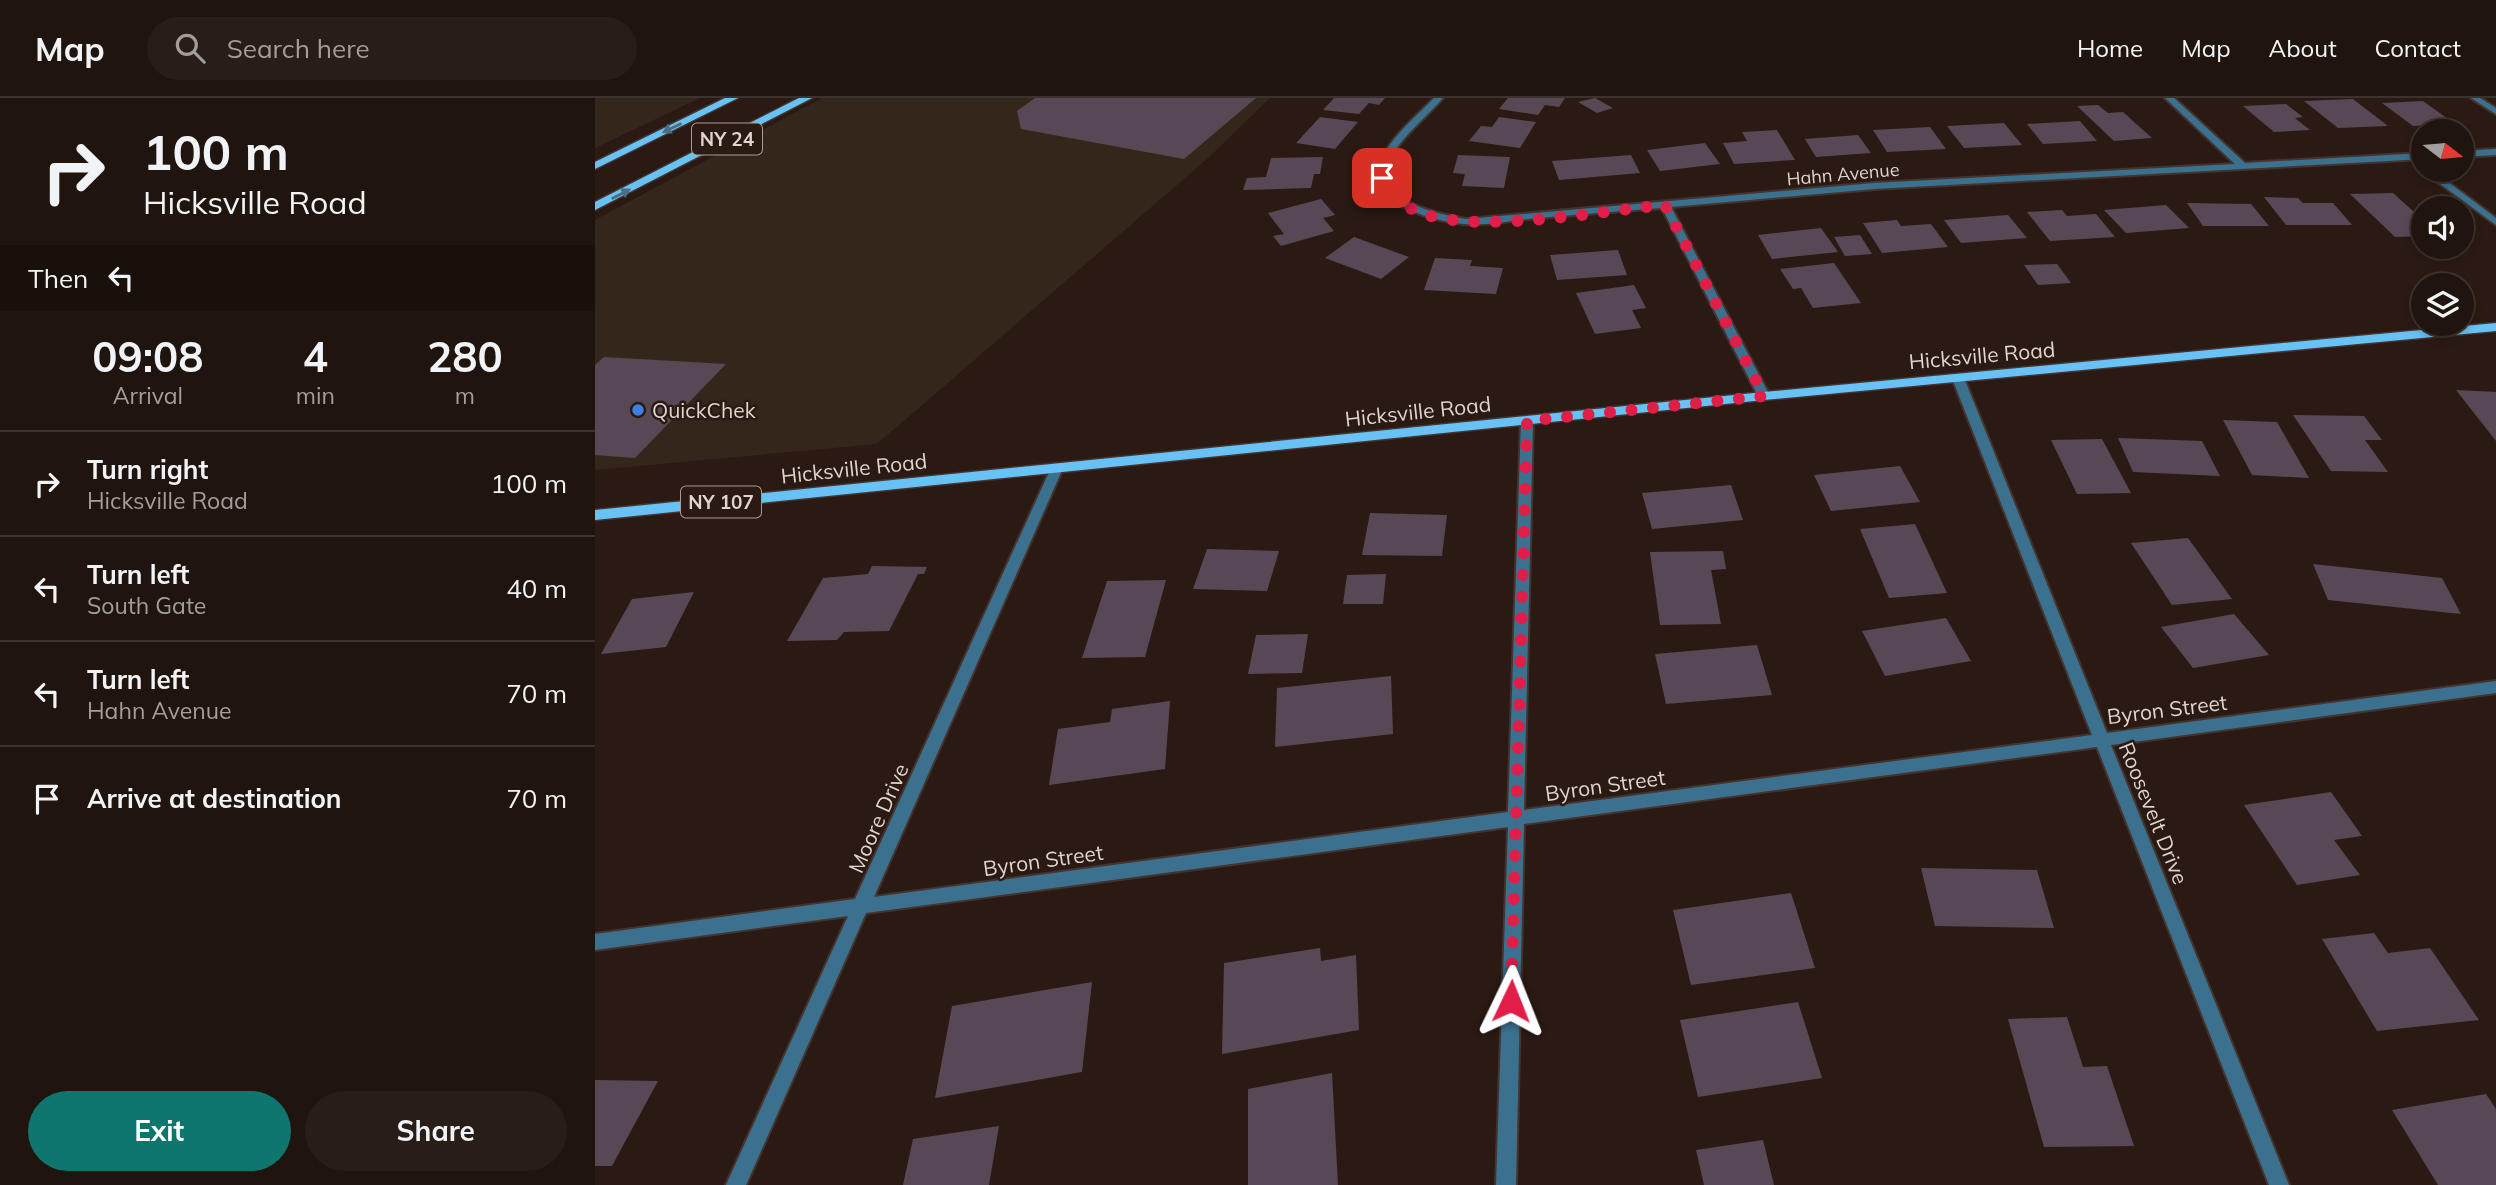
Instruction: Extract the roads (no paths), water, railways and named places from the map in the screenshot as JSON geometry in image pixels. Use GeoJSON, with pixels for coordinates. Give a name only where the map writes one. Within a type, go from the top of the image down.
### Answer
{"type":"FeatureCollection","features":[{"type":"Feature","properties":{"kind":"main road","name":"NY 24"},"geometry":{"type":"LineString","coordinates":[[595,166],[733,98]]}},
{"type":"Feature","properties":{"kind":"main road","name":"NY 24"},"geometry":{"type":"LineString","coordinates":[[595,207],[807,98]]}},
{"type":"Feature","properties":{"kind":"main road","name":"Hicksville Road"},"geometry":{"type":"LineString","coordinates":[[595,515],[1764,396],[2496,327]]}},
{"type":"Feature","properties":{"kind":"street","name":"Hahn Avenue"},"geometry":{"type":"LineString","coordinates":[[1439,98],[1386,159],[1382,178],[1387,191],[1413,210],[1465,222],[1874,186],[2411,157]]}},
{"type":"Feature","properties":{"kind":"street"},"geometry":{"type":"LineString","coordinates":[[2169,98],[2243,166]]}},
{"type":"Feature","properties":{"kind":"street"},"geometry":{"type":"LineString","coordinates":[[2475,98],[2496,112]]}},
{"type":"Feature","properties":{"kind":"street"},"geometry":{"type":"LineString","coordinates":[[2475,153],[2496,152]]}},
{"type":"Feature","properties":{"kind":"street"},"geometry":{"type":"LineString","coordinates":[[2444,182],[2496,222]]}},
{"type":"Feature","properties":{"kind":"street"},"geometry":{"type":"LineString","coordinates":[[1665,205],[1764,396]]}},
{"type":"Feature","properties":{"kind":"street","name":"Roosevelt Drive"},"geometry":{"type":"LineString","coordinates":[[1958,378],[2279,1185]]}},
{"type":"Feature","properties":{"kind":"street"},"geometry":{"type":"LineString","coordinates":[[1506,1185],[1527,421]]}},
{"type":"Feature","properties":{"kind":"street","name":"Moore Drive"},"geometry":{"type":"LineString","coordinates":[[736,1185],[1057,468]]}},
{"type":"Feature","properties":{"kind":"street","name":"Byron Street"},"geometry":{"type":"LineString","coordinates":[[595,942],[2496,687]]}},
{"type":"Feature","properties":{"kind":"place","name":"QuickChek"},"geometry":{"type":"Point","coordinates":[638,410]}}]}
